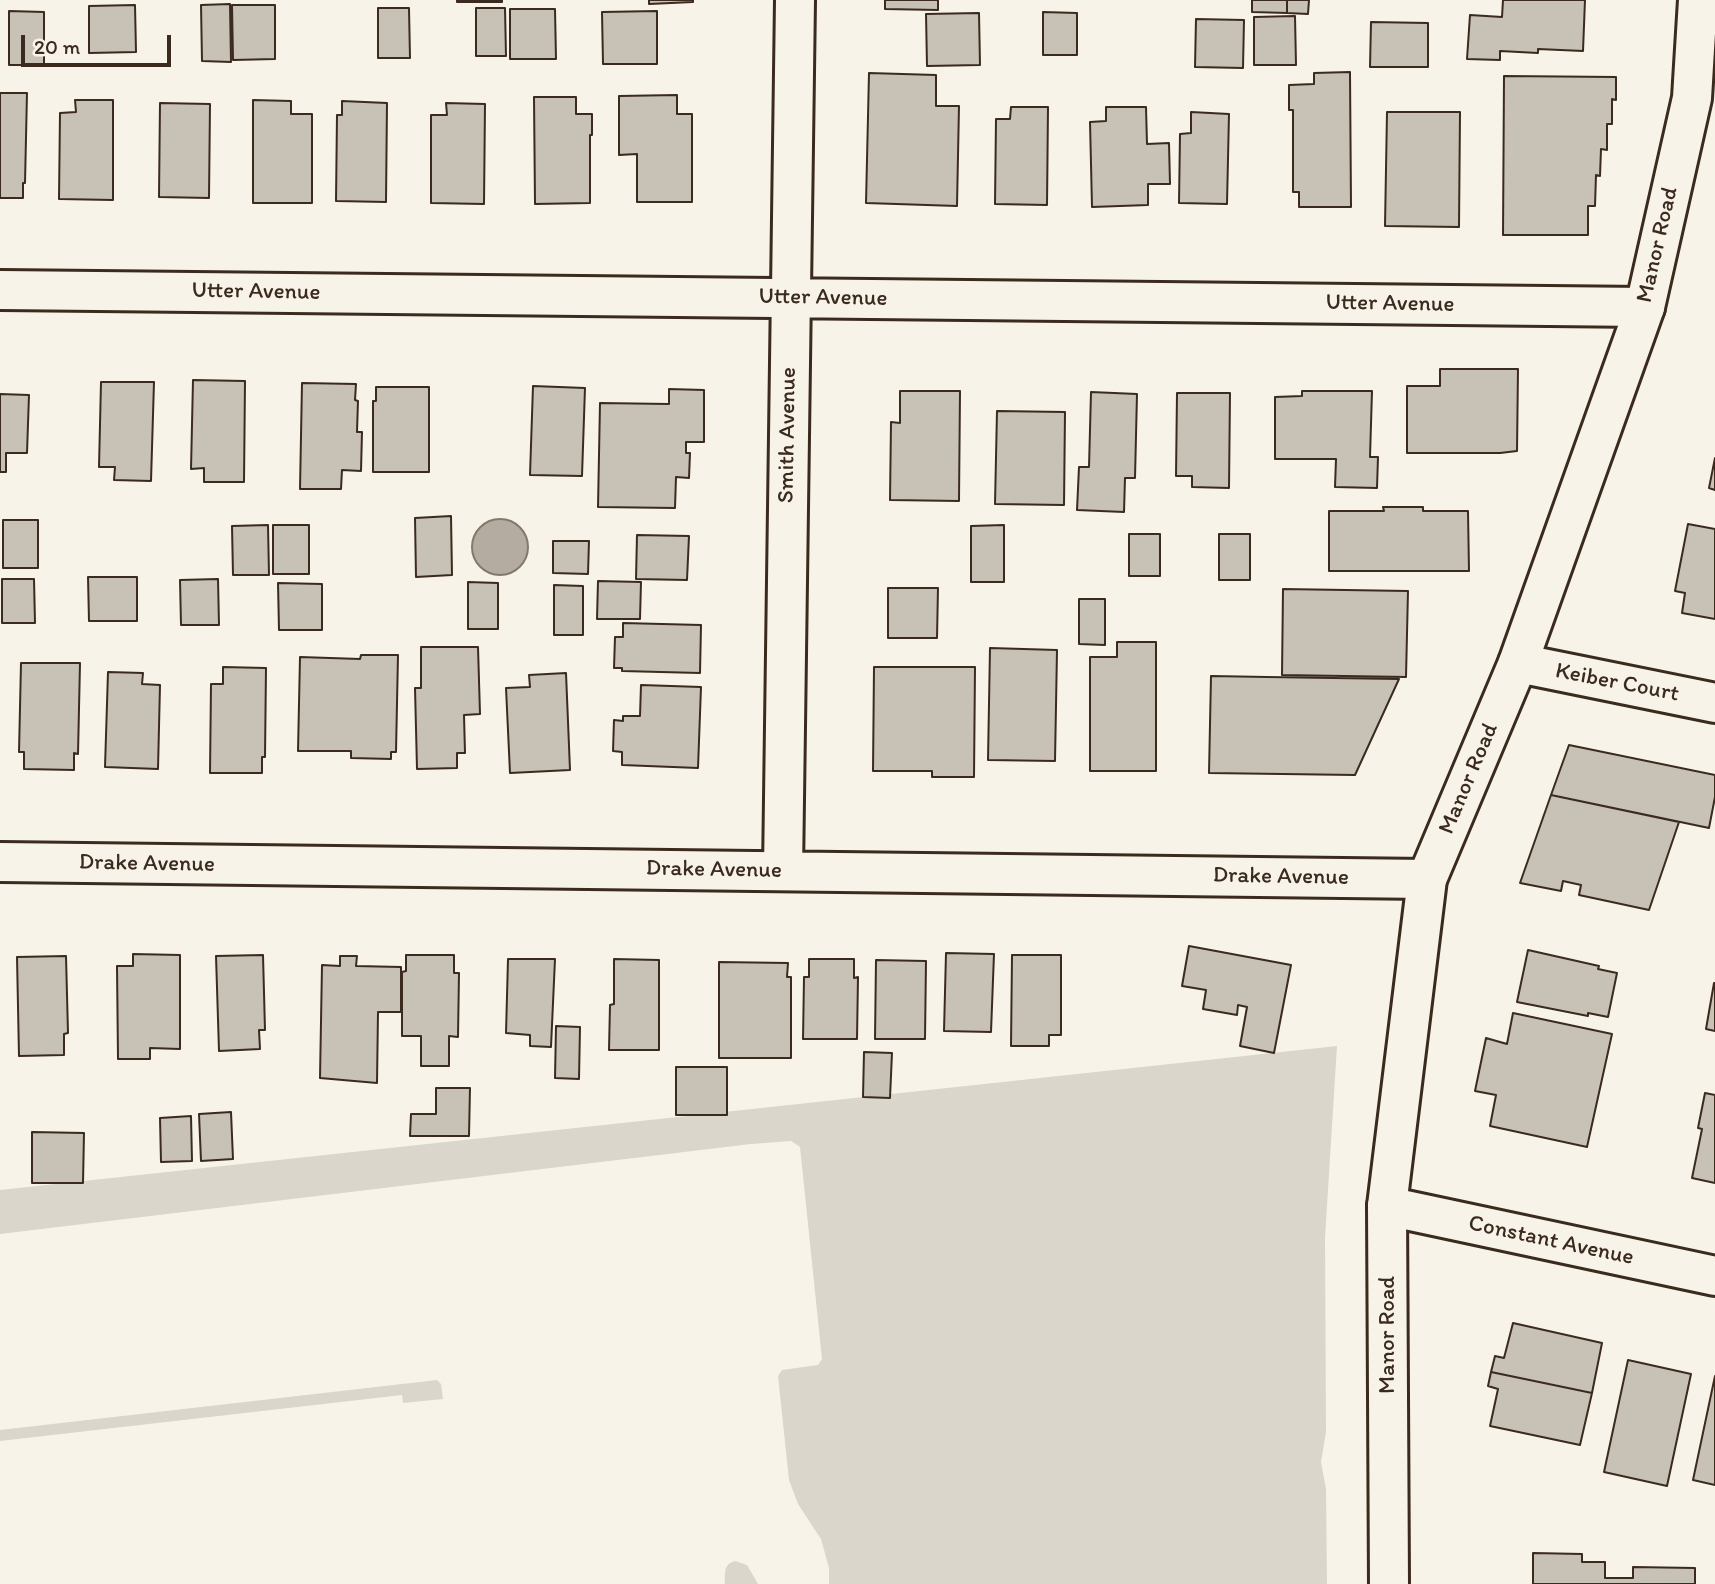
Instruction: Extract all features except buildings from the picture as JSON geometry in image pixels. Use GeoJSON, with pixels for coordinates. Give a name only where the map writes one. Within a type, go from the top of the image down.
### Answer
{"type":"FeatureCollection","features":[{"type":"Feature","properties":{"kind":"street","name":"Smith Avenue"},"geometry":{"type":"LineString","coordinates":[[783,871],[795,0]]}},
{"type":"Feature","properties":{"kind":"street","name":"Manor Road"},"geometry":{"type":"LineString","coordinates":[[1389,1584],[1387,1206],[1427,879],[1518,663],[1645,307],[1692,98],[1698,0]]}},
{"type":"Feature","properties":{"kind":"street","name":"Utter Avenue"},"geometry":{"type":"LineString","coordinates":[[0,290],[1645,307]]}},
{"type":"Feature","properties":{"kind":"street","name":"Keiber Court"},"geometry":{"type":"LineString","coordinates":[[1518,663],[1715,703]]}},
{"type":"Feature","properties":{"kind":"street","name":"Drake Avenue"},"geometry":{"type":"LineString","coordinates":[[0,862],[1427,879]]}},
{"type":"Feature","properties":{"kind":"street","name":"Constant Avenue"},"geometry":{"type":"LineString","coordinates":[[1387,1206],[1715,1276]]}},
{"type":"Feature","properties":{"kind":"shaded area"},"geometry":{"type":"Polygon","coordinates":[[[500,519],[515,524],[523,532],[528,547],[523,562],[515,570],[500,575],[485,570],[477,562],[472,547],[477,532],[485,524],[500,519]]]}},
{"type":"Feature","properties":{"kind":"shaded area"},"geometry":{"type":"Polygon","coordinates":[[[1337,1046],[1325,1238],[1326,1432],[1321,1462],[1326,1489],[1327,1584],[829,1584],[829,1568],[821,1539],[798,1504],[789,1480],[778,1376],[782,1370],[818,1365],[822,1359],[800,1147],[791,1141],[0,1234],[0,1190],[1337,1046]]]}},
{"type":"Feature","properties":{"kind":"shaded area"},"geometry":{"type":"Polygon","coordinates":[[[437,1380],[441,1384],[443,1399],[403,1403],[402,1395],[0,1441],[0,1430],[437,1380]]]}},
{"type":"Feature","properties":{"kind":"shaded area"},"geometry":{"type":"Polygon","coordinates":[[[735,1561],[747,1565],[758,1584],[725,1584],[727,1567],[735,1561]]]}}]}
